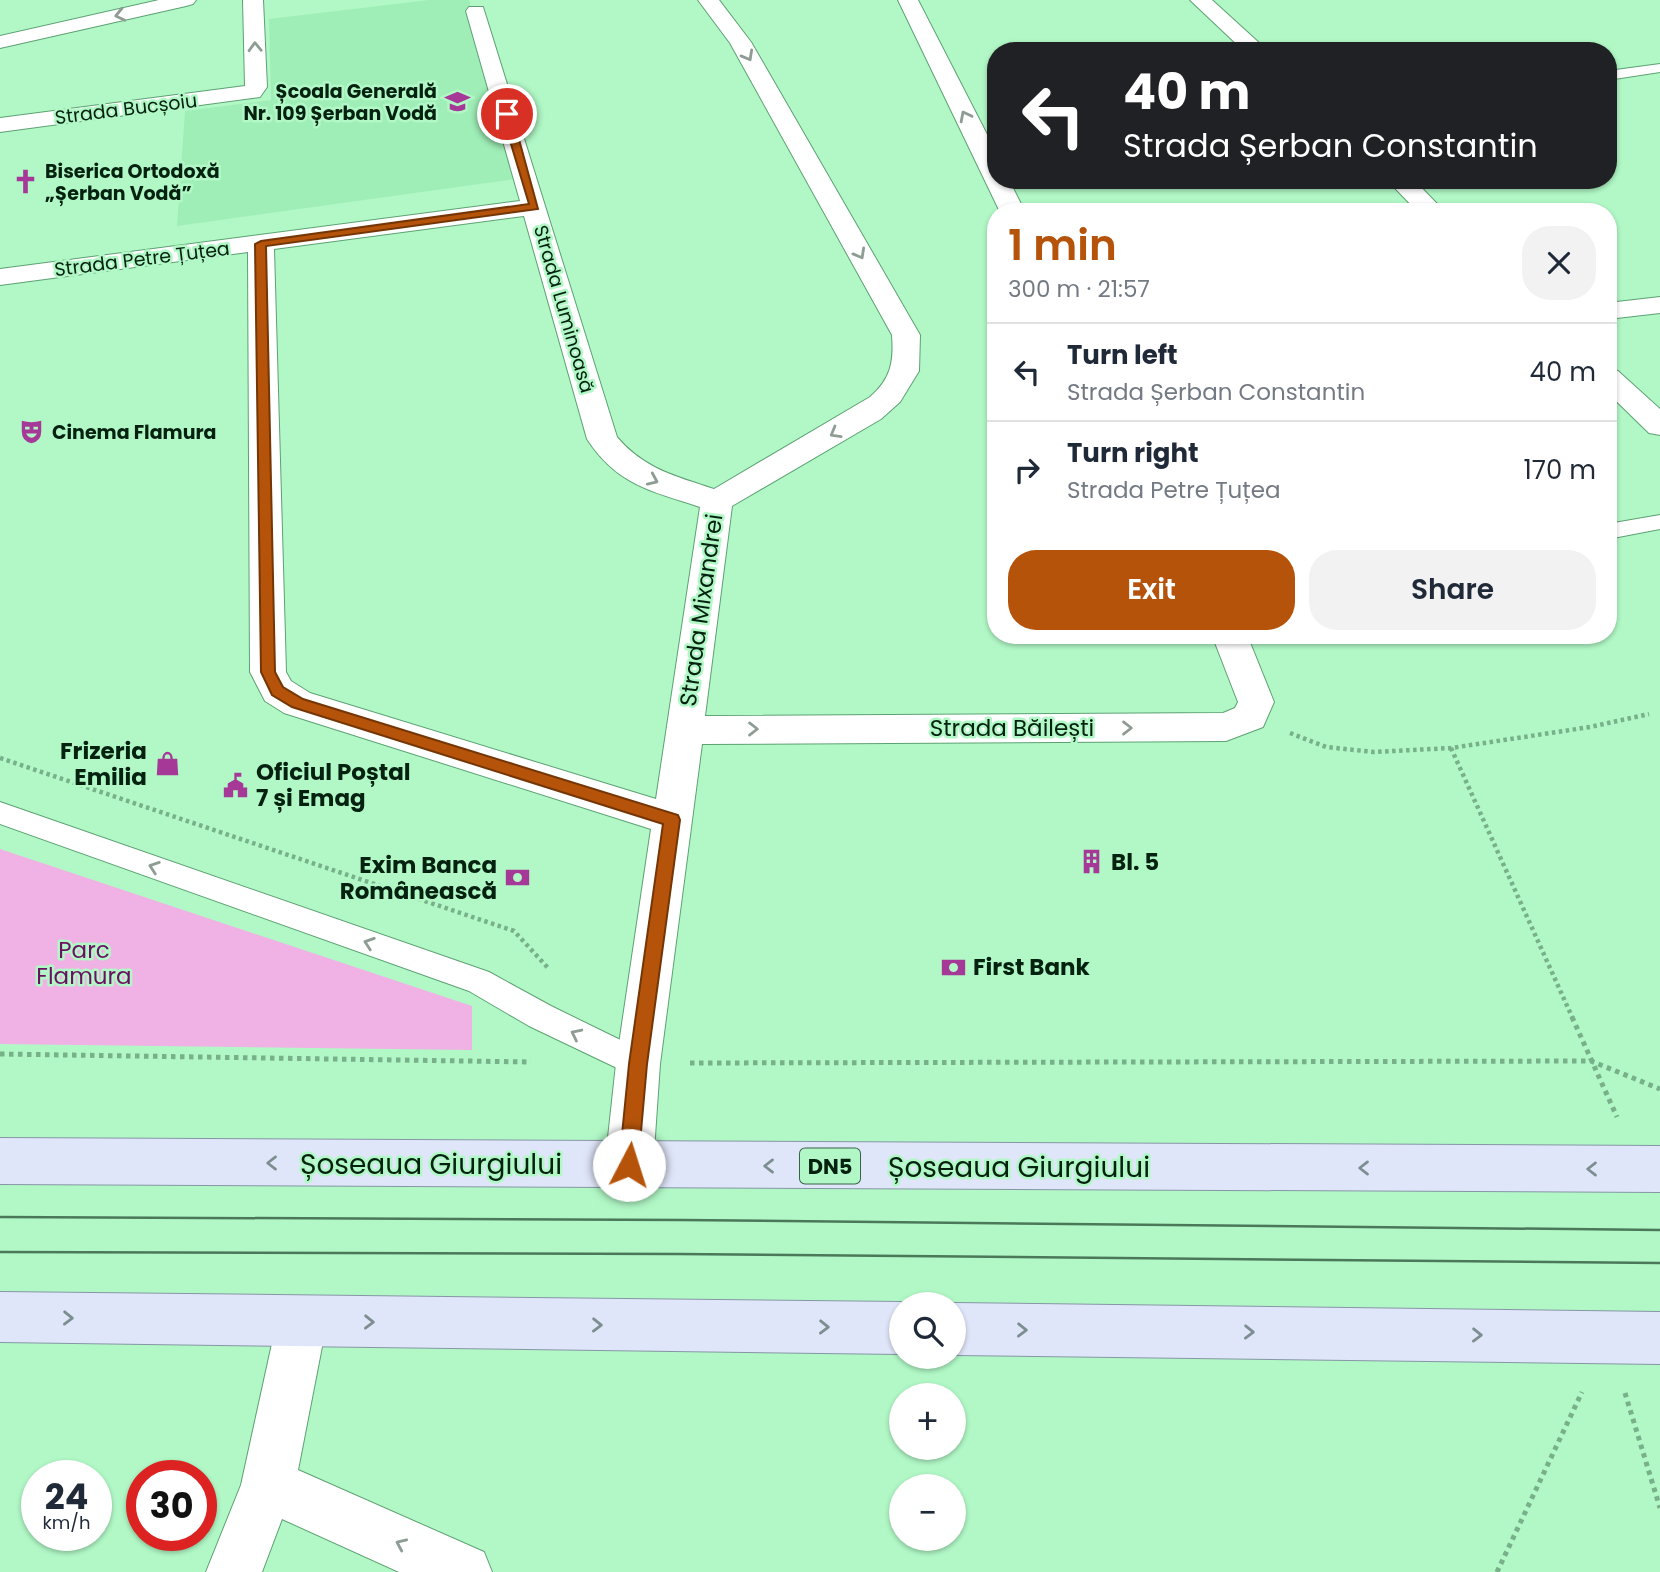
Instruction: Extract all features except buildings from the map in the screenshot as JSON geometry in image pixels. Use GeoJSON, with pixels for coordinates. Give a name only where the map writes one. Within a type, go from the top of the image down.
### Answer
{"type":"FeatureCollection","features":[{"type":"Feature","properties":{"kind":"main road","name":"Șoseaua Giurgiului"},"geometry":{"type":"LineString","coordinates":[[0,1161],[1651,1169]]}},
{"type":"Feature","properties":{"kind":"main road"},"geometry":{"type":"LineString","coordinates":[[0,1317],[889,1328]]}},
{"type":"Feature","properties":{"kind":"main road"},"geometry":{"type":"LineString","coordinates":[[966,1329],[1660,1338]]}},
{"type":"Feature","properties":{"kind":"street"},"geometry":{"type":"LineString","coordinates":[[0,42],[187,0]]}},
{"type":"Feature","properties":{"kind":"street","name":"Strada Bucșoiu"},"geometry":{"type":"LineString","coordinates":[[0,125],[251,92],[256,87],[253,0]]}},
{"type":"Feature","properties":{"kind":"street","name":"Strada Mixandrei"},"geometry":{"type":"LineString","coordinates":[[629,1165],[638,1064],[717,501],[870,412],[892,396],[905,376],[909,356],[906,335],[740,42],[708,0]]}},
{"type":"Feature","properties":{"kind":"street"},"geometry":{"type":"LineString","coordinates":[[908,0],[987,161]]}},
{"type":"Feature","properties":{"kind":"street"},"geometry":{"type":"LineString","coordinates":[[1200,0],[1247,42]]}},
{"type":"Feature","properties":{"kind":"street","name":"Strada Luminoasă"},"geometry":{"type":"LineString","coordinates":[[476,11],[602,439],[621,462],[652,481],[717,501]]}},
{"type":"Feature","properties":{"kind":"street"},"geometry":{"type":"LineString","coordinates":[[1409,189],[1423,203]]}},
{"type":"Feature","properties":{"kind":"street","name":"Strada Petre Țuțea"},"geometry":{"type":"LineString","coordinates":[[0,277],[535,207]]}},
{"type":"Feature","properties":{"kind":"street"},"geometry":{"type":"LineString","coordinates":[[261,244],[268,672],[278,691],[297,703],[672,820]]}},
{"type":"Feature","properties":{"kind":"street"},"geometry":{"type":"LineString","coordinates":[[1617,310],[1660,305]]}},
{"type":"Feature","properties":{"kind":"street"},"geometry":{"type":"LineString","coordinates":[[1617,385],[1660,426]]}},
{"type":"Feature","properties":{"kind":"street"},"geometry":{"type":"LineString","coordinates":[[1233,644],[1256,702],[1250,717]]}},
{"type":"Feature","properties":{"kind":"street","name":"Strada Băilești"},"geometry":{"type":"LineString","coordinates":[[684,730],[1226,727],[1250,717]]}},
{"type":"Feature","properties":{"kind":"street"},"geometry":{"type":"LineString","coordinates":[[234,1572],[268,1485],[302,1321]]}},
{"type":"Feature","properties":{"kind":"street"},"geometry":{"type":"LineString","coordinates":[[268,1485],[464,1572]]}},
{"type":"Feature","properties":{"kind":"lane"},"geometry":{"type":"LineString","coordinates":[[1617,75],[1660,68]]}},
{"type":"Feature","properties":{"kind":"lane"},"geometry":{"type":"LineString","coordinates":[[1617,530],[1660,522]]}},
{"type":"Feature","properties":{"kind":"lane"},"geometry":{"type":"LineString","coordinates":[[0,813],[479,981],[540,1016],[638,1064]]}},
{"type":"Feature","properties":{"kind":"path"},"geometry":{"type":"LineString","coordinates":[[1250,717],[1326,747],[1374,752],[1451,748],[1591,727],[1649,714]]}},
{"type":"Feature","properties":{"kind":"path"},"geometry":{"type":"LineString","coordinates":[[1451,748],[1591,1061],[1651,1169]]}},
{"type":"Feature","properties":{"kind":"path"},"geometry":{"type":"LineString","coordinates":[[0,758],[514,931],[552,972]]}},
{"type":"Feature","properties":{"kind":"path"},"geometry":{"type":"LineString","coordinates":[[0,1054],[541,1062]]}},
{"type":"Feature","properties":{"kind":"path"},"geometry":{"type":"LineString","coordinates":[[638,1064],[1591,1061],[1660,1089]]}},
{"type":"Feature","properties":{"kind":"path"},"geometry":{"type":"LineString","coordinates":[[1608,1337],[1660,1508]]}},
{"type":"Feature","properties":{"kind":"path"},"geometry":{"type":"LineString","coordinates":[[1497,1572],[1608,1337]]}},
{"type":"Feature","properties":{"kind":"shaded area","name":"Școala Generală Nr. 109 Șerban Vodă"},"geometry":{"type":"Polygon","coordinates":[[[429,0],[469,0],[516,179],[177,226],[185,111],[271,100],[269,19],[429,0]]]}},
{"type":"Feature","properties":{"kind":"green space","name":"Parc Flamura"},"geometry":{"type":"Polygon","coordinates":[[[0,849],[472,1006],[472,1050],[0,1044],[0,849]]]}},
{"type":"Feature","properties":{"kind":"tram line"},"geometry":{"type":"LineString","coordinates":[[0,1217],[682,1220],[1660,1230]]}},
{"type":"Feature","properties":{"kind":"tram line"},"geometry":{"type":"LineString","coordinates":[[0,1252],[678,1254],[1660,1263]]}},
{"type":"Feature","properties":{"kind":"place","name":"Școala Generală Nr. 109 Șerban Vodă"},"geometry":{"type":"Point","coordinates":[457,102]}},
{"type":"Feature","properties":{"kind":"place","name":"Biserica Ortodoxă „Șerban Vodă”"},"geometry":{"type":"Point","coordinates":[25,182]}},
{"type":"Feature","properties":{"kind":"place","name":"Cinema Flamura"},"geometry":{"type":"Point","coordinates":[32,432]}},
{"type":"Feature","properties":{"kind":"place","name":"Frizeria Emilia"},"geometry":{"type":"Point","coordinates":[167,764]}},
{"type":"Feature","properties":{"kind":"place","name":"Oficiul Poștal 7 și Emag"},"geometry":{"type":"Point","coordinates":[236,785]}},
{"type":"Feature","properties":{"kind":"place","name":"Bl. 5"},"geometry":{"type":"Point","coordinates":[1091,862]}},
{"type":"Feature","properties":{"kind":"place","name":"Exim Banca Românească"},"geometry":{"type":"Point","coordinates":[517,878]}},
{"type":"Feature","properties":{"kind":"place","name":"First Bank"},"geometry":{"type":"Point","coordinates":[953,967]}},
{"type":"Feature","properties":{"kind":"route"},"geometry":{"type":"LineString","coordinates":[[507,114],[535,207],[261,244],[268,672],[278,691],[297,703],[672,820],[638,1064],[629,1165]]}}]}
